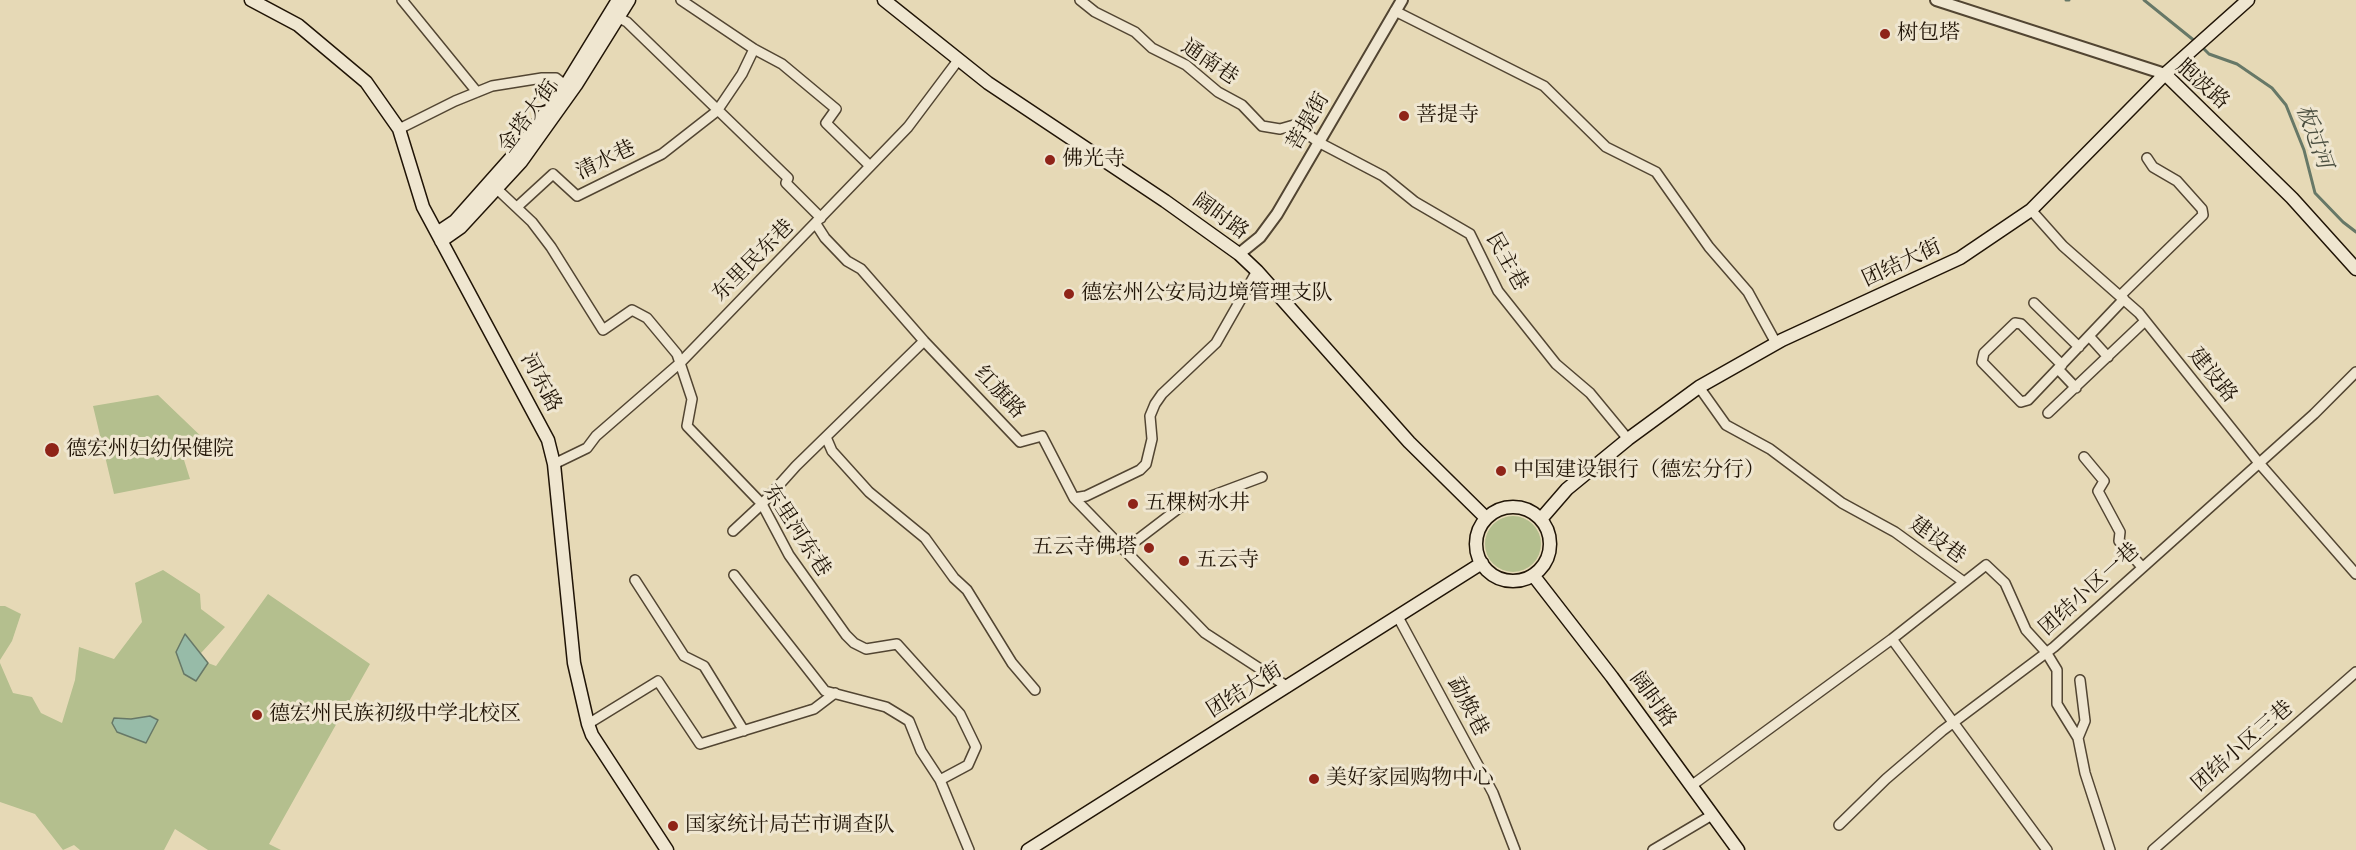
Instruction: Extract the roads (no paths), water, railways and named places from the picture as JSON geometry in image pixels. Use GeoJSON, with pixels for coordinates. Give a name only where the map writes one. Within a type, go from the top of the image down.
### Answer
{"type":"FeatureCollection","features":[{"type":"Feature","properties":{"kind":"main road","name":"河东路"},"geometry":{"type":"LineString","coordinates":[[251,0],[298,25],[366,82],[399,129],[423,207],[548,440],[554,464],[574,663],[588,723],[592,735],[665,843],[667,850]]}},
{"type":"Feature","properties":{"kind":"main road","name":"金塔大街"},"geometry":{"type":"LineString","coordinates":[[439,237],[502,170],[566,85],[618,0]]}},
{"type":"Feature","properties":{"kind":"main road","name":"金塔大街"},"geometry":{"type":"LineString","coordinates":[[439,237],[461,227],[521,162],[565,102],[629,0]]}},
{"type":"Feature","properties":{"kind":"main road","name":"阔时路"},"geometry":{"type":"LineString","coordinates":[[884,0],[988,82],[1166,201],[1239,254],[1257,271],[1409,442],[1486,518]]}},
{"type":"Feature","properties":{"kind":"main road","name":"团结大街"},"geometry":{"type":"LineString","coordinates":[[1541,519],[1567,489],[1628,439],[1699,387],[1776,344],[1960,258],[2031,210],[2165,74],[2248,0]]}},
{"type":"Feature","properties":{"kind":"main road","name":"胞波路"},"geometry":{"type":"LineString","coordinates":[[2165,74],[2292,198],[2356,269]]}},
{"type":"Feature","properties":{"kind":"main road"},"geometry":{"type":"LineString","coordinates":[[1508,507],[1531,512],[1541,519],[1547,530],[1549,549],[1542,566],[1533,575],[1523,579],[1500,578],[1482,563],[1477,552],[1476,540],[1479,528],[1486,518],[1508,507]]}},
{"type":"Feature","properties":{"kind":"main road","name":"团结大街"},"geometry":{"type":"LineString","coordinates":[[1028,850],[1482,563]]}},
{"type":"Feature","properties":{"kind":"main road","name":"阔时路"},"geometry":{"type":"LineString","coordinates":[[1533,575],[1738,850]]}},
{"type":"Feature","properties":{"kind":"street"},"geometry":{"type":"LineString","coordinates":[[402,0],[477,92]]}},
{"type":"Feature","properties":{"kind":"street"},"geometry":{"type":"LineString","coordinates":[[681,0],[754,49],[782,64],[836,109],[826,123],[869,165]]}},
{"type":"Feature","properties":{"kind":"street","name":"通南巷"},"geometry":{"type":"LineString","coordinates":[[1080,0],[1095,12],[1135,32],[1152,48],[1186,65],[1218,92],[1242,105],[1262,126],[1280,129],[1294,125],[1320,143]]}},
{"type":"Feature","properties":{"kind":"street","name":"菩提街"},"geometry":{"type":"LineString","coordinates":[[1239,254],[1260,237],[1277,214],[1402,0]]}},
{"type":"Feature","properties":{"kind":"street","name":"胞波路"},"geometry":{"type":"LineString","coordinates":[[1936,0],[2165,74]]}},
{"type":"Feature","properties":{"kind":"street"},"geometry":{"type":"LineString","coordinates":[[1395,11],[1544,86],[1606,147],[1656,172],[1709,247],[1748,292],[1776,344]]}},
{"type":"Feature","properties":{"kind":"street"},"geometry":{"type":"LineString","coordinates":[[619,18],[627,22],[788,178],[786,183],[819,221]]}},
{"type":"Feature","properties":{"kind":"street","name":"清水巷"},"geometry":{"type":"LineString","coordinates":[[517,207],[553,174],[577,196],[662,154],[717,111],[754,49]]}},
{"type":"Feature","properties":{"kind":"street","name":"东里民东巷"},"geometry":{"type":"LineString","coordinates":[[554,464],[587,448],[596,436],[680,363],[908,127],[959,59]]}},
{"type":"Feature","properties":{"kind":"street"},"geometry":{"type":"LineString","coordinates":[[399,129],[492,86],[542,78],[556,78],[566,85]]}},
{"type":"Feature","properties":{"kind":"street","name":"民主巷"},"geometry":{"type":"LineString","coordinates":[[1320,143],[1383,176],[1415,202],[1470,234],[1498,291],[1557,364],[1590,393],[1628,439]]}},
{"type":"Feature","properties":{"kind":"street"},"geometry":{"type":"LineString","coordinates":[[2076,388],[2060,367],[2021,324],[2015,322],[1984,353],[1982,362],[2021,402],[2028,400],[2060,367],[2079,347],[2122,298],[2203,215],[2202,209],[2176,182],[2153,167],[2147,158]]}},
{"type":"Feature","properties":{"kind":"street","name":"东里河东巷"},"geometry":{"type":"LineString","coordinates":[[496,189],[532,222],[551,247],[603,330],[632,310],[647,318],[677,354],[692,399],[687,426],[762,504],[789,555],[846,635],[854,643],[866,649],[897,644],[960,714],[976,747],[969,765],[940,780]]}},
{"type":"Feature","properties":{"kind":"street","name":"建设路"},"geometry":{"type":"LineString","coordinates":[[2031,210],[2062,246],[2145,321],[2259,463],[2356,574]]}},
{"type":"Feature","properties":{"kind":"street","name":"红旗路"},"geometry":{"type":"LineString","coordinates":[[819,221],[825,238],[847,261],[861,269],[924,341],[1020,442],[1042,436],[1074,498],[1205,633],[1288,687]]}},
{"type":"Feature","properties":{"kind":"street"},"geometry":{"type":"LineString","coordinates":[[1074,498],[1086,496],[1140,470],[1149,457],[1152,439],[1150,416],[1155,404],[1162,394],[1216,343],[1257,271]]}},
{"type":"Feature","properties":{"kind":"street"},"geometry":{"type":"LineString","coordinates":[[2034,303],[2079,347]]}},
{"type":"Feature","properties":{"kind":"street"},"geometry":{"type":"LineString","coordinates":[[2048,414],[2145,321]]}},
{"type":"Feature","properties":{"kind":"street"},"geometry":{"type":"LineString","coordinates":[[2089,336],[2108,357]]}},
{"type":"Feature","properties":{"kind":"street"},"geometry":{"type":"LineString","coordinates":[[733,531],[924,341]]}},
{"type":"Feature","properties":{"kind":"street","name":"团结小区一巷"},"geometry":{"type":"LineString","coordinates":[[1839,825],[1886,779],[1953,723],[2046,652],[2314,414],[2356,372]]}},
{"type":"Feature","properties":{"kind":"street","name":"建设巷"},"geometry":{"type":"LineString","coordinates":[[1699,387],[1726,425],[1770,449],[1842,503],[1895,532],[1964,582],[1986,565],[2005,583],[2026,630],[2046,652],[2057,670],[2057,704],[2079,738],[2085,773],[2110,850]]}},
{"type":"Feature","properties":{"kind":"street"},"geometry":{"type":"LineString","coordinates":[[826,437],[832,451],[869,492],[925,538],[954,578],[967,590],[1012,663],[1035,690]]}},
{"type":"Feature","properties":{"kind":"street"},"geometry":{"type":"LineString","coordinates":[[2085,457],[2104,481],[2097,491],[2120,532],[2119,541],[2142,567]]}},
{"type":"Feature","properties":{"kind":"street"},"geometry":{"type":"LineString","coordinates":[[1124,550],[1179,508],[1262,477]]}},
{"type":"Feature","properties":{"kind":"street"},"geometry":{"type":"LineString","coordinates":[[734,575],[825,691],[886,707],[909,721],[921,751],[940,780],[969,850]]}},
{"type":"Feature","properties":{"kind":"street"},"geometry":{"type":"LineString","coordinates":[[635,580],[684,656],[704,666],[744,731]]}},
{"type":"Feature","properties":{"kind":"street"},"geometry":{"type":"LineString","coordinates":[[1691,786],[1892,639],[1964,582]]}},
{"type":"Feature","properties":{"kind":"street","name":"勐焕巷"},"geometry":{"type":"LineString","coordinates":[[1398,617],[1493,793],[1515,850]]}},
{"type":"Feature","properties":{"kind":"street"},"geometry":{"type":"LineString","coordinates":[[1892,639],[2047,850]]}},
{"type":"Feature","properties":{"kind":"street","name":"团结小区三巷"},"geometry":{"type":"LineString","coordinates":[[2153,850],[2356,672]]}},
{"type":"Feature","properties":{"kind":"street"},"geometry":{"type":"LineString","coordinates":[[2079,738],[2085,722],[2080,680]]}},
{"type":"Feature","properties":{"kind":"street"},"geometry":{"type":"LineString","coordinates":[[588,723],[658,681],[700,744],[814,709],[835,693]]}},
{"type":"Feature","properties":{"kind":"street"},"geometry":{"type":"LineString","coordinates":[[1653,850],[1712,815]]}},
{"type":"Feature","properties":{"kind":"waterway","name":"板过河"},"geometry":{"type":"LineString","coordinates":[[2144,0],[2196,42]]}},
{"type":"Feature","properties":{"kind":"waterway","name":"板过河"},"geometry":{"type":"LineString","coordinates":[[2201,46],[2209,54],[2237,64],[2272,88],[2286,105],[2304,150],[2315,193],[2356,232]]}},
{"type":"Feature","properties":{"kind":"place","name":"树包塔"},"geometry":{"type":"Point","coordinates":[1885,34]}},
{"type":"Feature","properties":{"kind":"place","name":"菩提寺"},"geometry":{"type":"Point","coordinates":[1404,116]}},
{"type":"Feature","properties":{"kind":"place","name":"佛光寺"},"geometry":{"type":"Point","coordinates":[1050,160]}},
{"type":"Feature","properties":{"kind":"place","name":"德宏州公安局边境管理支队"},"geometry":{"type":"Point","coordinates":[1069,294]}},
{"type":"Feature","properties":{"kind":"place","name":"德宏州妇幼保健院"},"geometry":{"type":"Point","coordinates":[52,450]}},
{"type":"Feature","properties":{"kind":"place","name":"中国建设银行（德宏分行）"},"geometry":{"type":"Point","coordinates":[1501,471]}},
{"type":"Feature","properties":{"kind":"place","name":"五棵树水井"},"geometry":{"type":"Point","coordinates":[1133,504]}},
{"type":"Feature","properties":{"kind":"place","name":"五云寺佛塔"},"geometry":{"type":"Point","coordinates":[1149,548]}},
{"type":"Feature","properties":{"kind":"place","name":"五云寺"},"geometry":{"type":"Point","coordinates":[1184,561]}},
{"type":"Feature","properties":{"kind":"place","name":"德宏州民族初级中学北校区"},"geometry":{"type":"Point","coordinates":[257,715]}},
{"type":"Feature","properties":{"kind":"place","name":"美好家园购物中心"},"geometry":{"type":"Point","coordinates":[1314,779]}},
{"type":"Feature","properties":{"kind":"place","name":"国家统计局芒市调查队"},"geometry":{"type":"Point","coordinates":[673,826]}}]}
